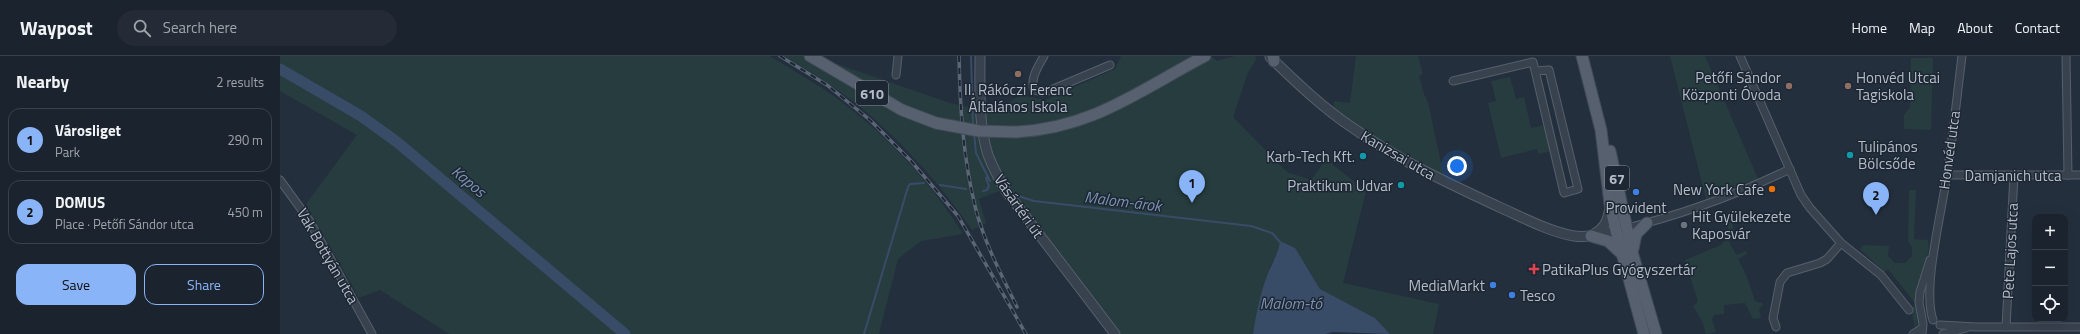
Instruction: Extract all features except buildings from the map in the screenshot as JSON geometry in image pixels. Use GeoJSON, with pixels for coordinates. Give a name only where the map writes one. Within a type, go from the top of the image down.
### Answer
{"type":"FeatureCollection","features":[{"type":"Feature","properties":{"kind":"main road","name":"610"},"geometry":{"type":"LineString","coordinates":[[810,56],[896,106],[936,122],[973,131],[1016,132],[1062,126],[1093,116],[1125,101],[1205,56]]}},
{"type":"Feature","properties":{"kind":"main road","name":"67"},"geometry":{"type":"LineString","coordinates":[[1582,56],[1600,130],[1610,204],[1616,231],[1627,252],[1656,334]]}},
{"type":"Feature","properties":{"kind":"main road","name":"67"},"geometry":{"type":"LineString","coordinates":[[1600,130],[1612,155],[1627,228],[1627,252],[1644,334]]}},
{"type":"Feature","properties":{"kind":"main road"},"geometry":{"type":"LineString","coordinates":[[1591,236],[1608,241],[1627,252],[1636,234],[1647,223]]}},
{"type":"Feature","properties":{"kind":"street"},"geometry":{"type":"LineString","coordinates":[[896,75],[898,56]]}},
{"type":"Feature","properties":{"kind":"street","name":"Vásártéri út"},"geometry":{"type":"LineString","coordinates":[[980,56],[984,141],[994,169],[1006,191],[1115,334]]}},
{"type":"Feature","properties":{"kind":"street"},"geometry":{"type":"LineString","coordinates":[[1044,56],[1033,79],[1034,90],[1042,92],[1051,90],[1110,65]]}},
{"type":"Feature","properties":{"kind":"street"},"geometry":{"type":"LineString","coordinates":[[1740,56],[1801,195],[1810,208],[1841,243],[1881,275],[1909,310]]}},
{"type":"Feature","properties":{"kind":"street","name":"Honvéd utca"},"geometry":{"type":"LineString","coordinates":[[1933,320],[1930,311],[1930,283],[1947,175],[1962,56]]}},
{"type":"Feature","properties":{"kind":"street"},"geometry":{"type":"LineString","coordinates":[[2066,56],[2068,175]]}},
{"type":"Feature","properties":{"kind":"street","name":"Kanizsai utca"},"geometry":{"type":"LineString","coordinates":[[1272,58],[1340,119],[1392,153],[1432,175],[1511,212],[1563,234],[1591,236],[1616,231]]}},
{"type":"Feature","properties":{"kind":"street"},"geometry":{"type":"LineString","coordinates":[[1453,81],[1533,62],[1535,71],[1564,193],[1578,190],[1549,70],[1535,71]]}},
{"type":"Feature","properties":{"kind":"street"},"geometry":{"type":"LineString","coordinates":[[1555,155],[1569,152]]}},
{"type":"Feature","properties":{"kind":"street"},"geometry":{"type":"LineString","coordinates":[[1616,231],[1720,201],[1790,169]]}},
{"type":"Feature","properties":{"kind":"street","name":"Damjanich utca"},"geometry":{"type":"LineString","coordinates":[[1947,175],[2080,175]]}},
{"type":"Feature","properties":{"kind":"street","name":"Pete Lajos utca"},"geometry":{"type":"LineString","coordinates":[[2006,327],[2014,175]]}},
{"type":"Feature","properties":{"kind":"street","name":"Vak Bottyán utca"},"geometry":{"type":"LineString","coordinates":[[280,180],[313,226],[372,334]]}},
{"type":"Feature","properties":{"kind":"street"},"geometry":{"type":"LineString","coordinates":[[1591,236],[1600,231],[1606,224],[1610,204]]}},
{"type":"Feature","properties":{"kind":"street"},"geometry":{"type":"LineString","coordinates":[[1776,327],[1773,318],[1782,278],[1787,273],[1820,263],[1827,259],[1841,243]]}},
{"type":"Feature","properties":{"kind":"street","name":"Honvéd utca"},"geometry":{"type":"LineString","coordinates":[[1922,329],[1919,302],[1922,282],[1936,244]]}},
{"type":"Feature","properties":{"kind":"street"},"geometry":{"type":"LineString","coordinates":[[1913,334],[1933,320],[1940,324],[1976,327],[2006,327],[2021,330],[2080,327]]}},
{"type":"Feature","properties":{"kind":"street"},"geometry":{"type":"LineString","coordinates":[[1940,324],[1942,334],[1976,327]]}},
{"type":"Feature","properties":{"kind":"green space"},"geometry":{"type":"Polygon","coordinates":[[[280,56],[770,56],[822,88],[882,135],[934,192],[963,234],[921,241],[898,259],[879,334],[449,334],[380,290],[359,298],[306,204],[357,135],[280,91],[280,56]]]}},
{"type":"Feature","properties":{"kind":"green space"},"geometry":{"type":"Polygon","coordinates":[[[784,56],[823,56],[834,63],[950,103],[993,112],[1021,95],[1045,100],[1115,69],[1121,56],[1211,56],[1217,61],[1235,56],[1254,56],[1257,58],[1248,72],[1233,117],[1287,172],[1311,180],[1326,159],[1366,191],[1343,283],[1439,304],[1433,334],[1390,334],[1375,318],[1320,289],[1307,267],[1280,241],[1280,248],[1270,266],[1253,334],[1120,334],[1009,187],[979,199],[986,223],[972,230],[950,200],[912,156],[871,116],[840,92],[784,56]]]}},
{"type":"Feature","properties":{"kind":"green space"},"geometry":{"type":"Polygon","coordinates":[[[1356,56],[1418,56],[1423,74],[1419,76],[1428,102],[1444,177],[1353,124],[1333,110],[1334,101],[1350,103],[1356,56]]]}},
{"type":"Feature","properties":{"kind":"green space"},"geometry":{"type":"Polygon","coordinates":[[[1670,56],[1705,56],[1759,181],[1752,185],[1750,181],[1706,199],[1670,56]]]}},
{"type":"Feature","properties":{"kind":"green space"},"geometry":{"type":"Polygon","coordinates":[[[1911,58],[1933,58],[1931,130],[1904,129],[1904,115],[1910,107],[1911,58]]]}},
{"type":"Feature","properties":{"kind":"green space"},"geometry":{"type":"Polygon","coordinates":[[[1510,77],[1516,99],[1524,97],[1531,128],[1544,125],[1550,149],[1548,152],[1538,154],[1537,149],[1501,158],[1488,103],[1496,101],[1491,81],[1510,77]]]}},
{"type":"Feature","properties":{"kind":"green space"},"geometry":{"type":"Polygon","coordinates":[[[1909,190],[1916,190],[1914,239],[1928,240],[1929,247],[1917,288],[1916,299],[1918,321],[1916,330],[1911,308],[1916,304],[1888,269],[1884,272],[1860,249],[1864,245],[1889,246],[1888,256],[1895,263],[1905,263],[1912,256],[1912,247],[1908,241],[1909,190]]]}},
{"type":"Feature","properties":{"kind":"green space"},"geometry":{"type":"Polygon","coordinates":[[[1732,222],[1735,238],[1729,241],[1736,255],[1746,251],[1747,254],[1738,259],[1747,277],[1755,301],[1762,303],[1763,306],[1759,308],[1761,318],[1753,319],[1745,303],[1724,305],[1724,314],[1714,315],[1712,319],[1716,332],[1706,334],[1702,321],[1693,306],[1698,302],[1685,260],[1721,245],[1728,235],[1727,223],[1732,222]]]}},
{"type":"Feature","properties":{"kind":"water","name":"Malom-tó"},"geometry":{"type":"Polygon","coordinates":[[[1280,241],[1295,248],[1320,289],[1375,318],[1390,334],[1333,332],[1325,334],[1253,334],[1262,290],[1278,250],[1280,241]]]}},
{"type":"Feature","properties":{"kind":"waterway"},"geometry":{"type":"LineString","coordinates":[[971,56],[973,127]]}},
{"type":"Feature","properties":{"kind":"waterway","name":"Kapos"},"geometry":{"type":"LineString","coordinates":[[280,69],[361,116],[397,142],[625,334]]}},
{"type":"Feature","properties":{"kind":"waterway"},"geometry":{"type":"LineString","coordinates":[[974,133],[976,153],[990,181]]}},
{"type":"Feature","properties":{"kind":"waterway","name":"Malom-árok"},"geometry":{"type":"LineString","coordinates":[[983,191],[987,190],[989,186],[986,178],[988,177]]}},
{"type":"Feature","properties":{"kind":"waterway"},"geometry":{"type":"LineString","coordinates":[[864,334],[908,187],[910,184],[924,183]]}},
{"type":"Feature","properties":{"kind":"waterway"},"geometry":{"type":"LineString","coordinates":[[940,185],[966,189]]}},
{"type":"Feature","properties":{"kind":"waterway","name":"Malom-árok"},"geometry":{"type":"LineString","coordinates":[[1018,196],[1034,201],[1251,226],[1272,233],[1281,243]]}},
{"type":"Feature","properties":{"kind":"railway"},"geometry":{"type":"LineString","coordinates":[[780,56],[827,85],[870,120],[911,161],[958,216],[1026,334]]}},
{"type":"Feature","properties":{"kind":"railway"},"geometry":{"type":"LineString","coordinates":[[959,56],[960,95],[965,153],[976,210],[994,260],[1017,307]]}},
{"type":"Feature","properties":{"kind":"place","name":"II. Rákóczi Ferenc Általános Iskola"},"geometry":{"type":"Point","coordinates":[1018,74]}},
{"type":"Feature","properties":{"kind":"place","name":"Petőfi Sándor Központi Óvoda"},"geometry":{"type":"Point","coordinates":[1789,86]}},
{"type":"Feature","properties":{"kind":"place","name":"Honvéd Utcai Tagiskola"},"geometry":{"type":"Point","coordinates":[1848,86]}},
{"type":"Feature","properties":{"kind":"place","name":"Tulipános Bölcsőde"},"geometry":{"type":"Point","coordinates":[1850,155]}},
{"type":"Feature","properties":{"kind":"place","name":"Karb-Tech Kft."},"geometry":{"type":"Point","coordinates":[1363,156]}},
{"type":"Feature","properties":{"kind":"place","name":"Praktikum Udvar"},"geometry":{"type":"Point","coordinates":[1401,185]}},
{"type":"Feature","properties":{"kind":"place","name":"New York Cafe"},"geometry":{"type":"Point","coordinates":[1772,189]}},
{"type":"Feature","properties":{"kind":"place","name":"Provident"},"geometry":{"type":"Point","coordinates":[1636,192]}},
{"type":"Feature","properties":{"kind":"place","name":"Városliget"},"geometry":{"type":"Point","coordinates":[1192,203]}},
{"type":"Feature","properties":{"kind":"place","name":"DOMUS"},"geometry":{"type":"Point","coordinates":[1876,215]}},
{"type":"Feature","properties":{"kind":"place","name":"Hit Gyülekezete Kaposvár"},"geometry":{"type":"Point","coordinates":[1684,225]}},
{"type":"Feature","properties":{"kind":"place","name":"PatikaPlus Gyógyszertár"},"geometry":{"type":"Point","coordinates":[1534,269]}},
{"type":"Feature","properties":{"kind":"place","name":"MediaMarkt"},"geometry":{"type":"Point","coordinates":[1493,285]}},
{"type":"Feature","properties":{"kind":"place","name":"Tesco"},"geometry":{"type":"Point","coordinates":[1512,295]}}]}
